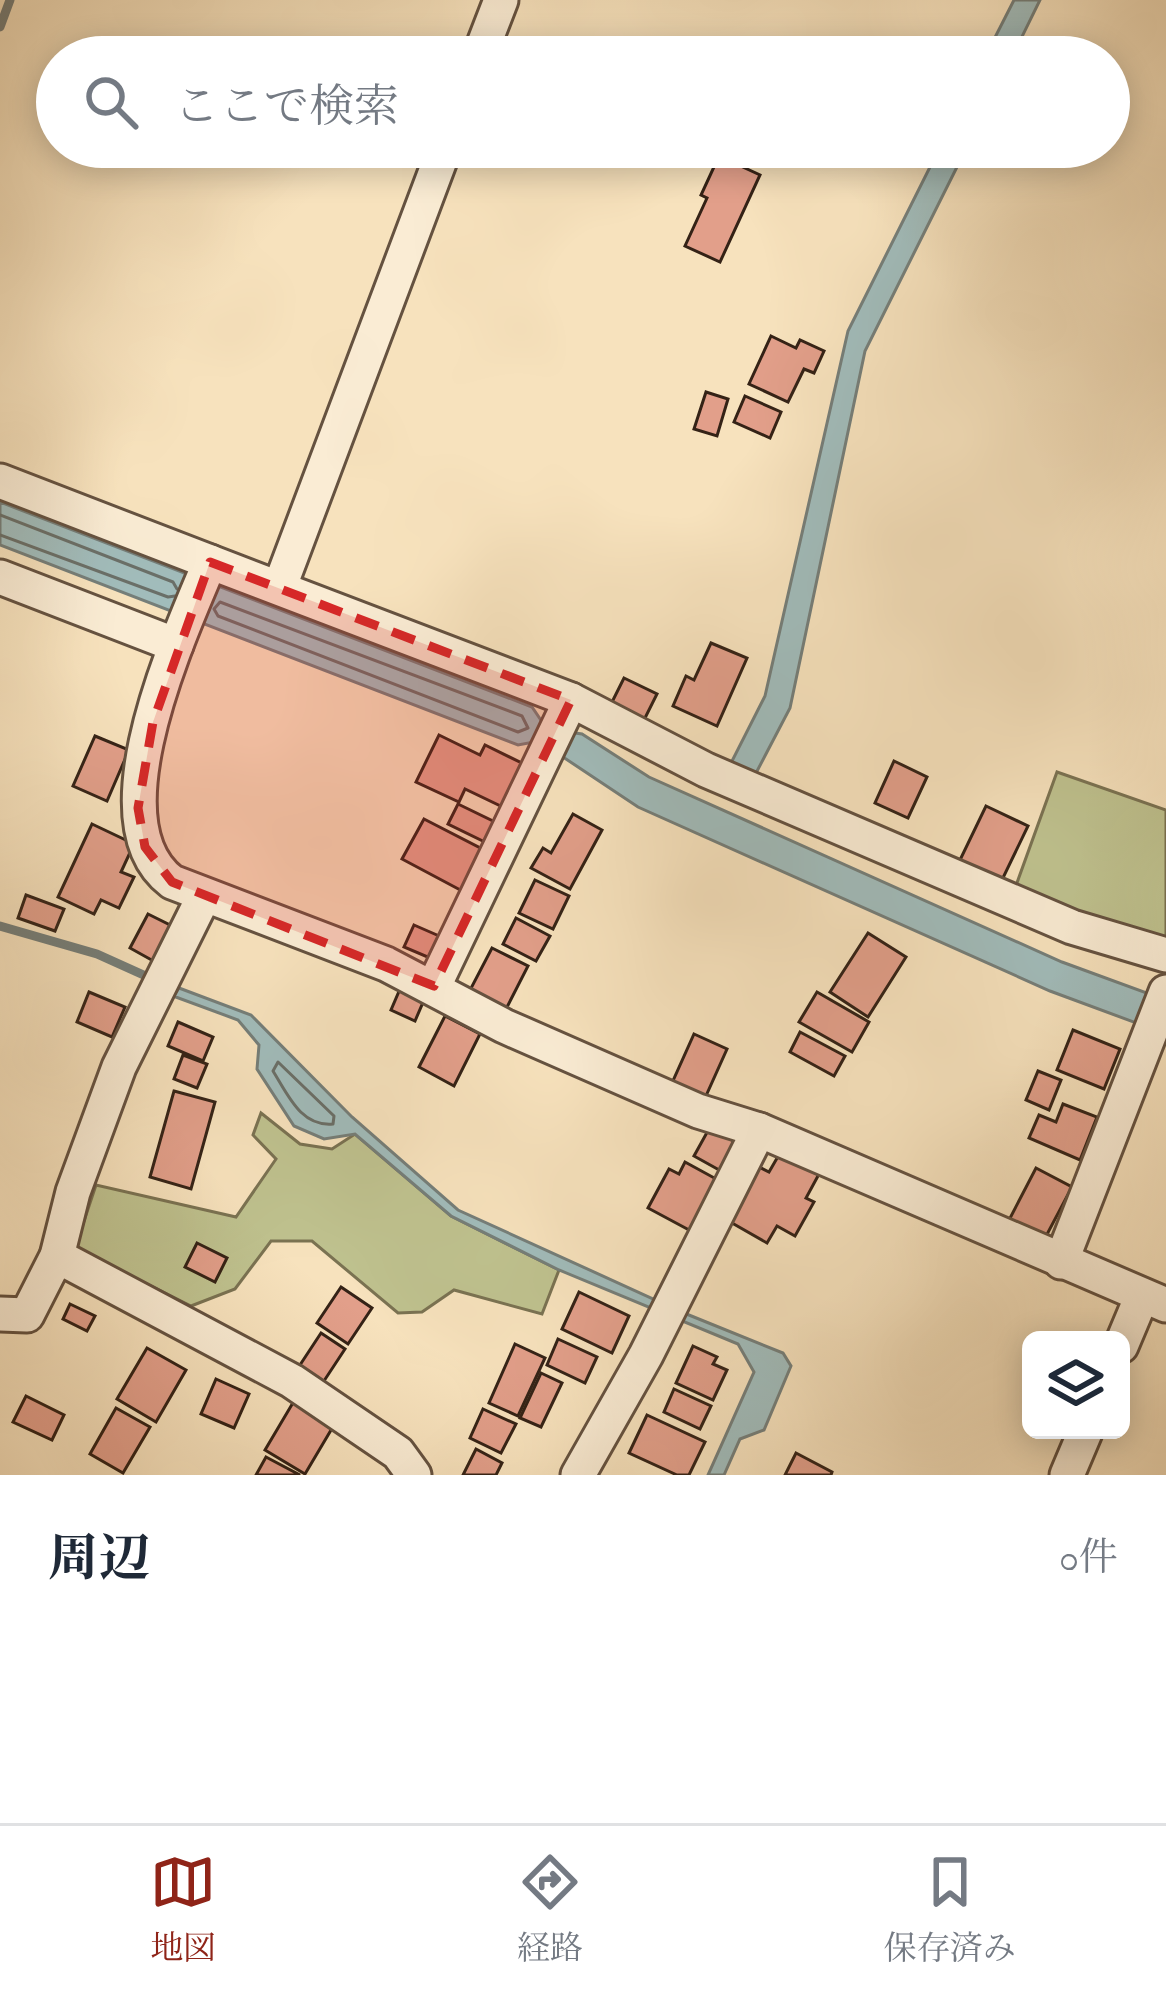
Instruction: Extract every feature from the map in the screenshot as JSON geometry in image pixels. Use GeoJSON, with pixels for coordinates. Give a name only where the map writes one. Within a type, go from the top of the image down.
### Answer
{"type":"FeatureCollection","features":[{"type":"Feature","properties":{"kind":"street"},"geometry":{"type":"LineString","coordinates":[[487,36],[501,0]]}},
{"type":"Feature","properties":{"kind":"street"},"geometry":{"type":"LineString","coordinates":[[280,586],[437,168]]}},
{"type":"Feature","properties":{"kind":"street"},"geometry":{"type":"LineString","coordinates":[[0,481],[205,572],[280,586],[559,725],[706,770],[1072,927],[1166,955]]}},
{"type":"Feature","properties":{"kind":"street"},"geometry":{"type":"LineString","coordinates":[[205,572],[152,722],[140,791],[140,826],[154,867],[172,882],[386,964],[504,1026],[1154,1301],[1130,1334]]}},
{"type":"Feature","properties":{"kind":"street"},"geometry":{"type":"LineString","coordinates":[[0,577],[182,630]]}},
{"type":"Feature","properties":{"kind":"street"},"geometry":{"type":"LineString","coordinates":[[434,986],[559,725]]}},
{"type":"Feature","properties":{"kind":"street"},"geometry":{"type":"LineString","coordinates":[[0,1314],[27,1315],[57,1256],[73,1192],[119,1067],[205,896]]}},
{"type":"Feature","properties":{"kind":"street"},"geometry":{"type":"LineString","coordinates":[[1061,1262],[1166,992]]}},
{"type":"Feature","properties":{"kind":"street"},"geometry":{"type":"LineString","coordinates":[[578,1475],[759,1130]]}},
{"type":"Feature","properties":{"kind":"street"},"geometry":{"type":"LineString","coordinates":[[57,1256],[292,1381],[398,1453],[414,1475]]}},
{"type":"Feature","properties":{"kind":"street"},"geometry":{"type":"LineString","coordinates":[[1067,1475],[1082,1439]]}},
{"type":"Feature","properties":{"kind":"highlighted area"},"geometry":{"type":"Polygon","coordinates":[[[210,562],[571,700],[434,986],[172,882],[145,847],[138,808],[153,722],[210,562]]]}},
{"type":"Feature","properties":{"kind":"green space"},"geometry":{"type":"Polygon","coordinates":[[[1057,772],[1166,810],[1166,945],[1014,891],[1057,772]]]}},
{"type":"Feature","properties":{"kind":"green space"},"geometry":{"type":"Polygon","coordinates":[[[261,1113],[300,1144],[332,1149],[355,1134],[451,1216],[559,1270],[542,1314],[454,1290],[422,1312],[398,1313],[312,1241],[271,1241],[235,1289],[191,1306],[75,1248],[96,1185],[236,1217],[276,1159],[253,1135],[261,1113]]]}},
{"type":"Feature","properties":{"kind":"water"},"geometry":{"type":"Polygon","coordinates":[[[1014,0],[1040,0],[1022,36],[996,36],[1014,0]]]}},
{"type":"Feature","properties":{"kind":"water"},"geometry":{"type":"Polygon","coordinates":[[[930,168],[956,168],[865,351],[790,708],[755,775],[731,763],[765,696],[848,331],[930,168]]]}},
{"type":"Feature","properties":{"kind":"water"},"geometry":{"type":"Polygon","coordinates":[[[0,502],[532,707],[547,729],[582,734],[649,777],[1062,962],[1166,1000],[1166,1034],[1050,991],[638,807],[539,741],[518,745],[0,545],[0,502]]]}},
{"type":"Feature","properties":{"kind":"water"},"geometry":{"type":"Polygon","coordinates":[[[179,988],[251,1015],[352,1117],[458,1210],[783,1353],[791,1366],[764,1430],[740,1439],[724,1475],[708,1475],[754,1372],[738,1344],[559,1270],[451,1216],[355,1134],[324,1139],[294,1126],[257,1069],[259,1045],[238,1020],[173,996],[179,988]]]}},
{"type":"Feature","properties":{"kind":"building"},"geometry":{"type":"Polygon","coordinates":[[[713,168],[745,168],[760,175],[720,262],[685,246],[707,198],[701,195],[713,168]]]}},
{"type":"Feature","properties":{"kind":"building"},"geometry":{"type":"Polygon","coordinates":[[[771,336],[796,348],[800,340],[824,351],[814,373],[804,369],[788,402],[749,384],[771,336]]]}},
{"type":"Feature","properties":{"kind":"building"},"geometry":{"type":"Polygon","coordinates":[[[706,392],[728,399],[717,436],[694,429],[706,392]]]}},
{"type":"Feature","properties":{"kind":"building"},"geometry":{"type":"Polygon","coordinates":[[[745,396],[781,412],[770,438],[734,422],[745,396]]]}},
{"type":"Feature","properties":{"kind":"building"},"geometry":{"type":"Polygon","coordinates":[[[711,643],[747,658],[717,726],[673,706],[686,676],[694,680],[711,643]]]}},
{"type":"Feature","properties":{"kind":"building"},"geometry":{"type":"Polygon","coordinates":[[[624,678],[657,694],[644,720],[611,704],[624,678]]]}},
{"type":"Feature","properties":{"kind":"building"},"geometry":{"type":"Polygon","coordinates":[[[439,735],[480,755],[485,745],[530,767],[509,810],[465,789],[459,802],[416,782],[439,735]]]}},
{"type":"Feature","properties":{"kind":"building"},"geometry":{"type":"Polygon","coordinates":[[[95,736],[129,750],[107,801],[73,786],[95,736]]]}},
{"type":"Feature","properties":{"kind":"building"},"geometry":{"type":"Polygon","coordinates":[[[894,761],[927,777],[908,818],[875,803],[894,761]]]}},
{"type":"Feature","properties":{"kind":"building"},"geometry":{"type":"Polygon","coordinates":[[[458,804],[499,824],[489,844],[448,824],[458,804]]]}},
{"type":"Feature","properties":{"kind":"building"},"geometry":{"type":"Polygon","coordinates":[[[986,806],[1028,826],[1001,882],[959,862],[986,806]]]}},
{"type":"Feature","properties":{"kind":"building"},"geometry":{"type":"Polygon","coordinates":[[[573,814],[602,830],[570,889],[531,868],[543,848],[551,853],[573,814]]]}},
{"type":"Feature","properties":{"kind":"building"},"geometry":{"type":"Polygon","coordinates":[[[424,819],[488,852],[466,893],[402,859],[424,819]]]}},
{"type":"Feature","properties":{"kind":"building"},"geometry":{"type":"Polygon","coordinates":[[[92,824],[134,844],[121,872],[134,877],[119,908],[101,900],[94,914],[58,897],[92,824]]]}},
{"type":"Feature","properties":{"kind":"building"},"geometry":{"type":"Polygon","coordinates":[[[535,880],[569,896],[553,929],[519,913],[535,880]]]}},
{"type":"Feature","properties":{"kind":"building"},"geometry":{"type":"Polygon","coordinates":[[[26,895],[64,909],[55,931],[18,918],[26,895]]]}},
{"type":"Feature","properties":{"kind":"building"},"geometry":{"type":"Polygon","coordinates":[[[148,914],[176,928],[157,963],[130,948],[148,914]]]}},
{"type":"Feature","properties":{"kind":"building"},"geometry":{"type":"Polygon","coordinates":[[[516,918],[550,936],[536,961],[503,944],[516,918]]]}},
{"type":"Feature","properties":{"kind":"building"},"geometry":{"type":"Polygon","coordinates":[[[414,925],[446,939],[437,961],[404,947],[414,925]]]}},
{"type":"Feature","properties":{"kind":"building"},"geometry":{"type":"Polygon","coordinates":[[[868,933],[906,957],[868,1017],[830,992],[868,933]]]}},
{"type":"Feature","properties":{"kind":"building"},"geometry":{"type":"Polygon","coordinates":[[[492,948],[528,966],[505,1011],[469,992],[492,948]]]}},
{"type":"Feature","properties":{"kind":"building"},"geometry":{"type":"Polygon","coordinates":[[[400,989],[424,1000],[415,1021],[391,1010],[400,989]]]}},
{"type":"Feature","properties":{"kind":"building"},"geometry":{"type":"Polygon","coordinates":[[[89,992],[125,1007],[112,1037],[77,1022],[89,992]]]}},
{"type":"Feature","properties":{"kind":"building"},"geometry":{"type":"Polygon","coordinates":[[[817,992],[869,1022],[852,1052],[799,1022],[817,992]]]}},
{"type":"Feature","properties":{"kind":"building"},"geometry":{"type":"Polygon","coordinates":[[[445,1016],[480,1034],[454,1086],[419,1067],[445,1016]]]}},
{"type":"Feature","properties":{"kind":"building"},"geometry":{"type":"Polygon","coordinates":[[[178,1022],[213,1037],[203,1061],[168,1046],[178,1022]]]}},
{"type":"Feature","properties":{"kind":"building"},"geometry":{"type":"Polygon","coordinates":[[[1073,1030],[1120,1049],[1104,1089],[1057,1070],[1073,1030]]]}},
{"type":"Feature","properties":{"kind":"building"},"geometry":{"type":"Polygon","coordinates":[[[800,1032],[845,1056],[834,1076],[790,1052],[800,1032]]]}},
{"type":"Feature","properties":{"kind":"building"},"geometry":{"type":"Polygon","coordinates":[[[694,1034],[727,1049],[705,1098],[672,1083],[694,1034]]]}},
{"type":"Feature","properties":{"kind":"building"},"geometry":{"type":"Polygon","coordinates":[[[183,1055],[207,1064],[197,1088],[174,1079],[183,1055]]]}},
{"type":"Feature","properties":{"kind":"building"},"geometry":{"type":"Polygon","coordinates":[[[1038,1071],[1061,1080],[1049,1110],[1026,1100],[1038,1071]]]}},
{"type":"Feature","properties":{"kind":"building"},"geometry":{"type":"Polygon","coordinates":[[[174,1091],[215,1102],[191,1189],[150,1177],[174,1091]]]}},
{"type":"Feature","properties":{"kind":"building"},"geometry":{"type":"Polygon","coordinates":[[[1063,1104],[1097,1117],[1080,1160],[1029,1138],[1039,1115],[1056,1122],[1063,1104]]]}},
{"type":"Feature","properties":{"kind":"building"},"geometry":{"type":"Polygon","coordinates":[[[710,1127],[737,1143],[721,1171],[694,1156],[710,1127]]]}},
{"type":"Feature","properties":{"kind":"building"},"geometry":{"type":"Polygon","coordinates":[[[780,1153],[819,1174],[806,1198],[814,1202],[795,1236],[777,1226],[767,1243],[725,1219],[755,1165],[769,1172],[780,1153]]]}},
{"type":"Feature","properties":{"kind":"building"},"geometry":{"type":"Polygon","coordinates":[[[685,1162],[718,1180],[691,1231],[648,1208],[669,1169],[679,1174],[685,1162]]]}},
{"type":"Feature","properties":{"kind":"building"},"geometry":{"type":"Polygon","coordinates":[[[1036,1168],[1072,1187],[1044,1240],[1008,1222],[1036,1168]]]}},
{"type":"Feature","properties":{"kind":"building"},"geometry":{"type":"Polygon","coordinates":[[[197,1243],[227,1258],[215,1282],[185,1267],[197,1243]]]}},
{"type":"Feature","properties":{"kind":"building"},"geometry":{"type":"Polygon","coordinates":[[[341,1287],[372,1308],[348,1344],[317,1323],[341,1287]]]}},
{"type":"Feature","properties":{"kind":"building"},"geometry":{"type":"Polygon","coordinates":[[[579,1292],[629,1316],[612,1353],[562,1329],[579,1292]]]}},
{"type":"Feature","properties":{"kind":"building"},"geometry":{"type":"Polygon","coordinates":[[[70,1304],[95,1316],[87,1331],[63,1319],[70,1304]]]}},
{"type":"Feature","properties":{"kind":"building"},"geometry":{"type":"Polygon","coordinates":[[[321,1333],[345,1349],[320,1387],[296,1371],[321,1333]]]}},
{"type":"Feature","properties":{"kind":"building"},"geometry":{"type":"Polygon","coordinates":[[[558,1339],[597,1357],[585,1383],[547,1365],[558,1339]]]}},
{"type":"Feature","properties":{"kind":"building"},"geometry":{"type":"Polygon","coordinates":[[[515,1344],[545,1358],[518,1416],[489,1403],[515,1344]]]}},
{"type":"Feature","properties":{"kind":"building"},"geometry":{"type":"Polygon","coordinates":[[[693,1346],[717,1357],[713,1364],[727,1370],[713,1400],[676,1383],[693,1346]]]}},
{"type":"Feature","properties":{"kind":"building"},"geometry":{"type":"Polygon","coordinates":[[[147,1348],[186,1370],[156,1422],[117,1399],[147,1348]]]}},
{"type":"Feature","properties":{"kind":"building"},"geometry":{"type":"Polygon","coordinates":[[[541,1373],[562,1383],[541,1427],[520,1418],[541,1373]]]}},
{"type":"Feature","properties":{"kind":"building"},"geometry":{"type":"Polygon","coordinates":[[[216,1379],[249,1394],[234,1428],[201,1414],[216,1379]]]}},
{"type":"Feature","properties":{"kind":"building"},"geometry":{"type":"Polygon","coordinates":[[[674,1389],[711,1406],[700,1429],[664,1412],[674,1389]]]}},
{"type":"Feature","properties":{"kind":"building"},"geometry":{"type":"Polygon","coordinates":[[[26,1396],[64,1415],[52,1440],[13,1422],[26,1396]]]}},
{"type":"Feature","properties":{"kind":"building"},"geometry":{"type":"Polygon","coordinates":[[[294,1401],[334,1425],[305,1474],[265,1450],[294,1401]]]}},
{"type":"Feature","properties":{"kind":"building"},"geometry":{"type":"Polygon","coordinates":[[[116,1408],[150,1427],[123,1473],[90,1454],[116,1408]]]}},
{"type":"Feature","properties":{"kind":"building"},"geometry":{"type":"Polygon","coordinates":[[[483,1409],[516,1424],[501,1453],[470,1438],[483,1409]]]}},
{"type":"Feature","properties":{"kind":"building"},"geometry":{"type":"Polygon","coordinates":[[[647,1415],[705,1442],[689,1475],[677,1475],[629,1453],[647,1415]]]}},
{"type":"Feature","properties":{"kind":"building"},"geometry":{"type":"Polygon","coordinates":[[[476,1449],[502,1463],[496,1475],[463,1475],[476,1449]]]}},
{"type":"Feature","properties":{"kind":"building"},"geometry":{"type":"Polygon","coordinates":[[[796,1453],[832,1472],[831,1475],[785,1475],[796,1453]]]}},
{"type":"Feature","properties":{"kind":"building"},"geometry":{"type":"Polygon","coordinates":[[[266,1457],[300,1475],[256,1475],[266,1457]]]}},
{"type":"Feature","properties":{"kind":"waterway"},"geometry":{"type":"LineString","coordinates":[[0,27],[10,0]]}},
{"type":"Feature","properties":{"kind":"waterway"},"geometry":{"type":"LineString","coordinates":[[0,926],[97,954],[148,977]]}}]}
